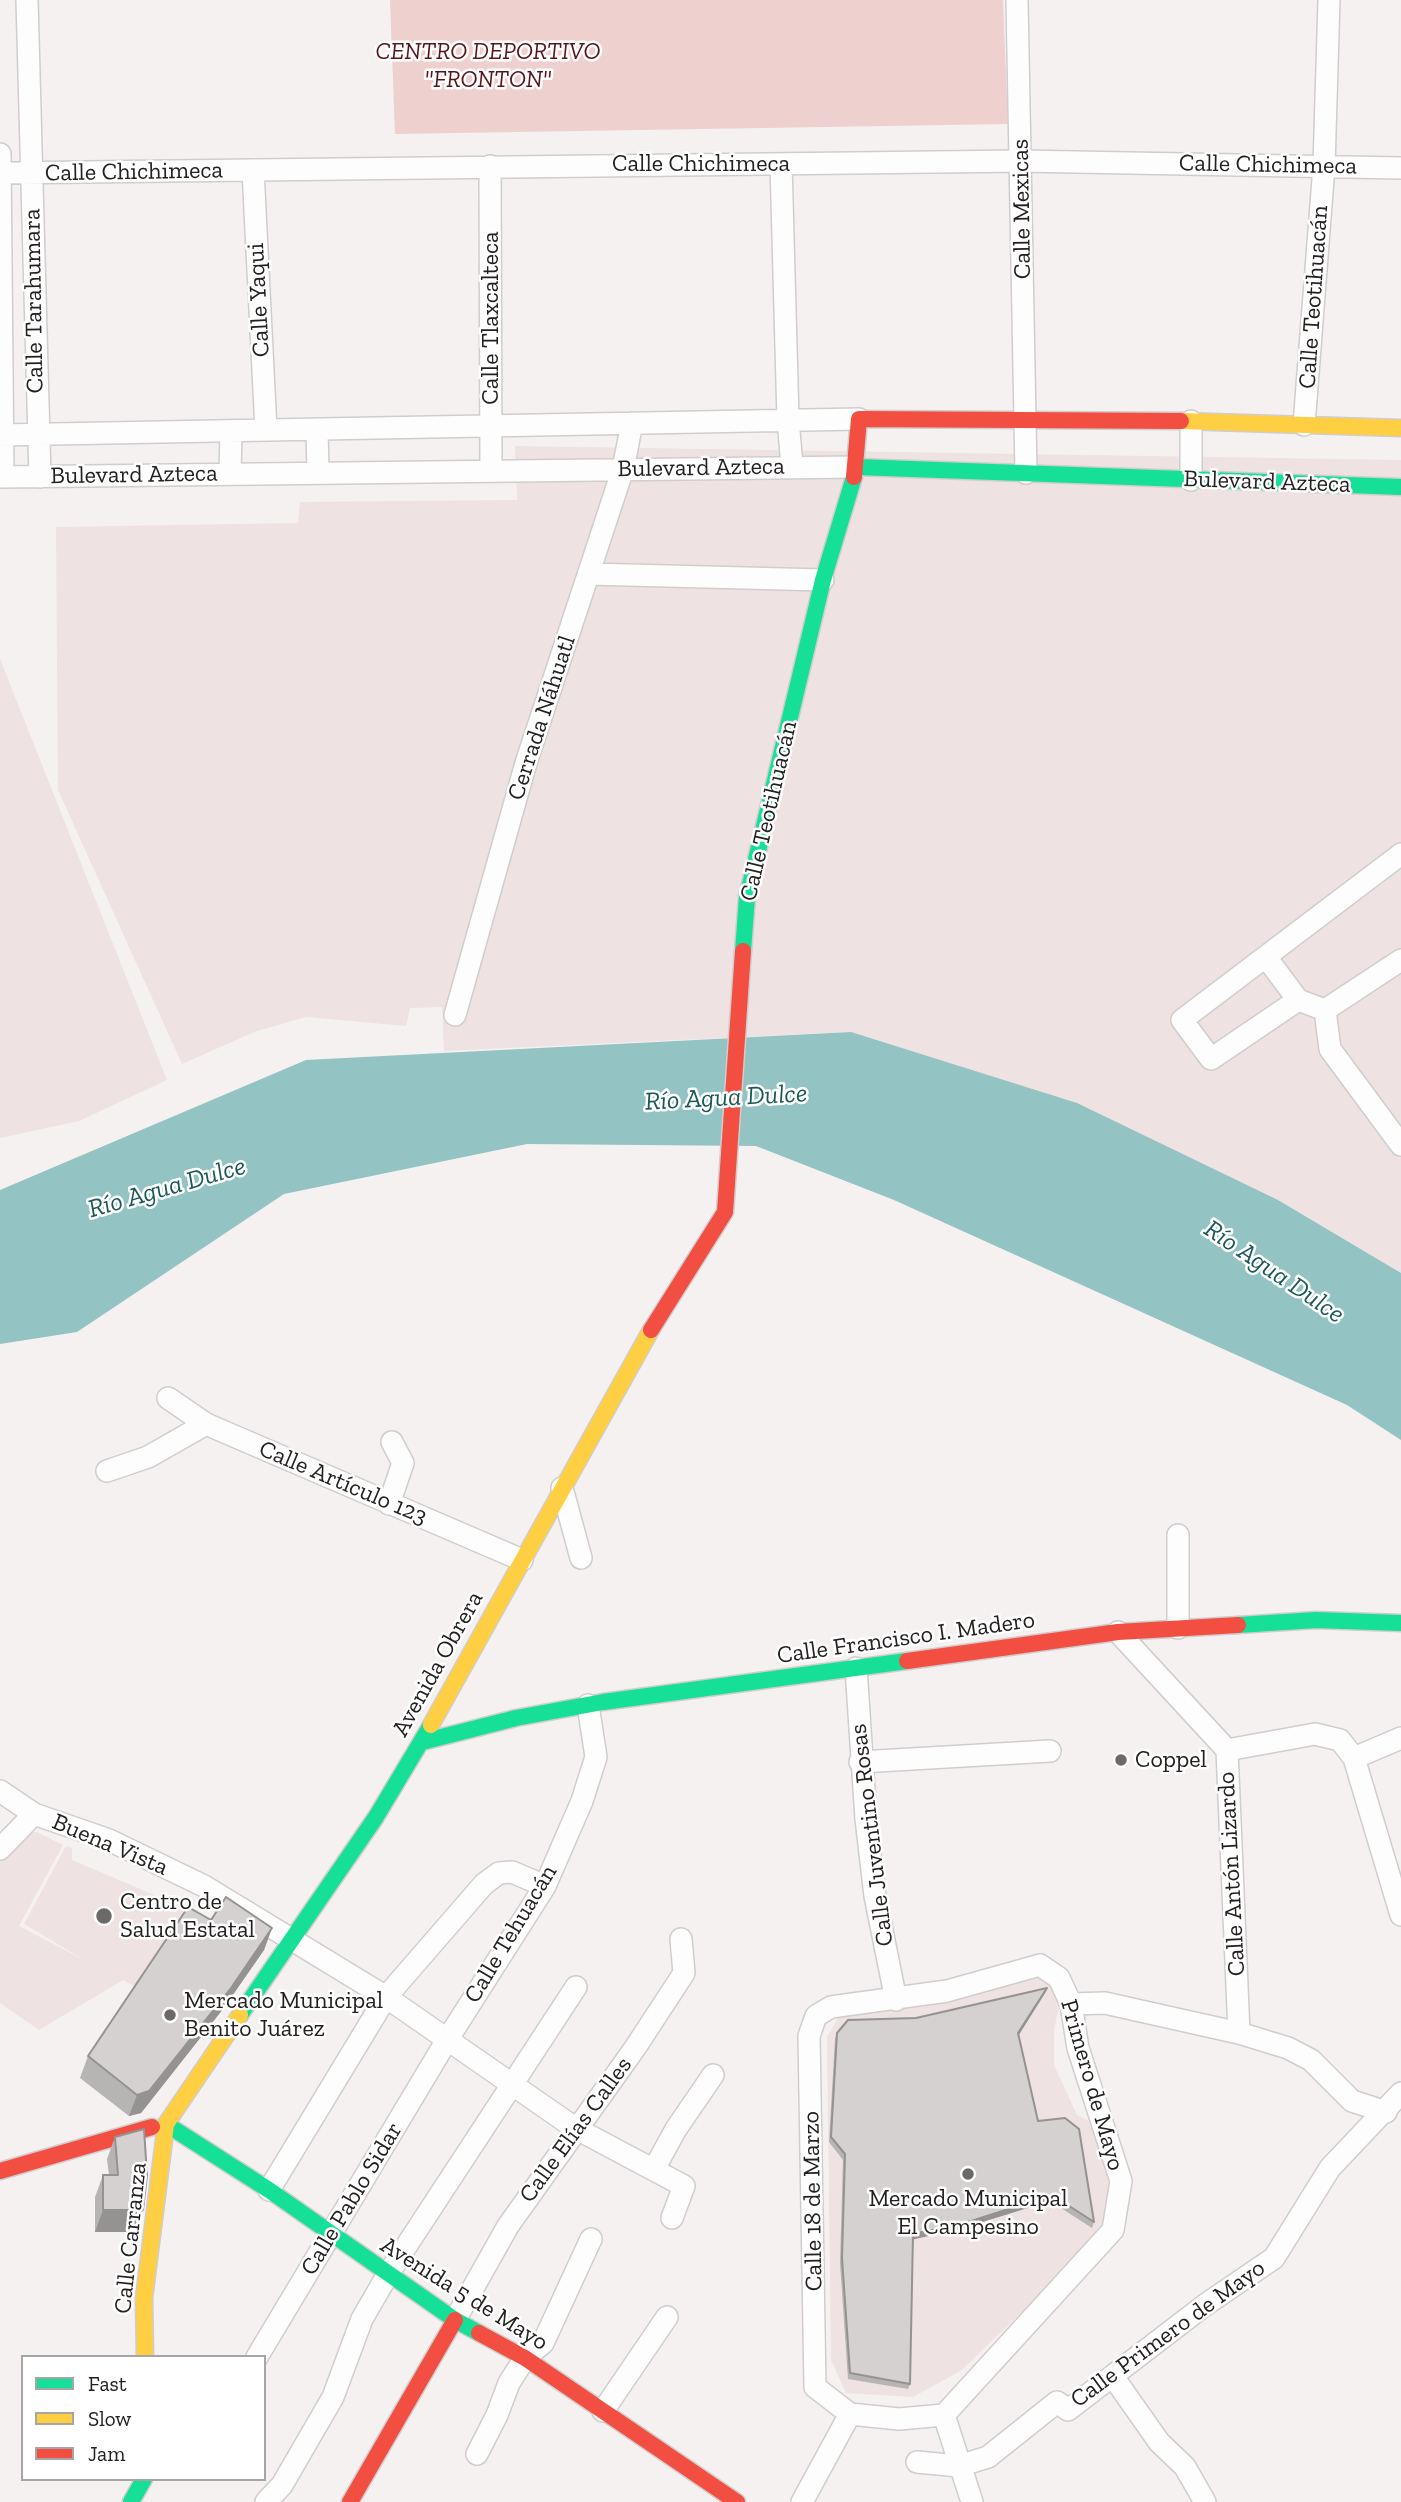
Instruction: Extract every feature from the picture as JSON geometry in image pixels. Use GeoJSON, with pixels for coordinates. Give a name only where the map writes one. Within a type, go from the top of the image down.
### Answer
{"type":"FeatureCollection","features":[{"type":"Feature","properties":{"kind":"street","name":"Calle Tarahumara"},"geometry":{"type":"LineString","coordinates":[[27,0],[40,477]]}},
{"type":"Feature","properties":{"kind":"street","name":"Calle Mexicas"},"geometry":{"type":"LineString","coordinates":[[1017,0],[1026,473]]}},
{"type":"Feature","properties":{"kind":"street","name":"Calle Teotihuacán"},"geometry":{"type":"LineString","coordinates":[[1304,425],[1324,166],[1329,0]]}},
{"type":"Feature","properties":{"kind":"street","name":"Calle Tarahumara"},"geometry":{"type":"LineString","coordinates":[[0,154],[1,477]]}},
{"type":"Feature","properties":{"kind":"street","name":"Calle Chichimeca"},"geometry":{"type":"LineString","coordinates":[[0,173],[1021,161],[1401,168]]}},
{"type":"Feature","properties":{"kind":"street"},"geometry":{"type":"LineString","coordinates":[[781,164],[788,420],[792,466]]}},
{"type":"Feature","properties":{"kind":"street","name":"Calle Tlaxcalteca"},"geometry":{"type":"LineString","coordinates":[[491,166],[491,470]]}},
{"type":"Feature","properties":{"kind":"street","name":"Calle Yaqui"},"geometry":{"type":"LineString","coordinates":[[253,170],[266,430]]}},
{"type":"Feature","properties":{"kind":"street","name":"Calle Teotihuacán"},"geometry":{"type":"LineString","coordinates":[[725,1212],[747,897],[823,580],[857,467],[859,419]]}},
{"type":"Feature","properties":{"kind":"street","name":"Bulevard Azteca"},"geometry":{"type":"LineString","coordinates":[[2,435],[859,419],[1027,419],[1401,428]]}},
{"type":"Feature","properties":{"kind":"street"},"geometry":{"type":"LineString","coordinates":[[1191,422],[1191,480]]}},
{"type":"Feature","properties":{"kind":"street","name":"Cerrada Náhuatl"},"geometry":{"type":"LineString","coordinates":[[455,1015],[526,763],[623,469],[632,423]]}},
{"type":"Feature","properties":{"kind":"street"},"geometry":{"type":"LineString","coordinates":[[317,429],[318,473]]}},
{"type":"Feature","properties":{"kind":"street"},"geometry":{"type":"LineString","coordinates":[[230,474],[231,430]]}},
{"type":"Feature","properties":{"kind":"street","name":"Bulevard Azteca"},"geometry":{"type":"LineString","coordinates":[[1,477],[792,466],[1401,487]]}},
{"type":"Feature","properties":{"kind":"street"},"geometry":{"type":"LineString","coordinates":[[589,574],[823,580]]}},
{"type":"Feature","properties":{"kind":"street"},"geometry":{"type":"LineString","coordinates":[[1298,1000],[1211,1059],[1182,1020],[1401,854]]}},
{"type":"Feature","properties":{"kind":"street"},"geometry":{"type":"LineString","coordinates":[[1266,957],[1298,1000],[1325,1010]]}},
{"type":"Feature","properties":{"kind":"street"},"geometry":{"type":"LineString","coordinates":[[1325,1010],[1401,960]]}},
{"type":"Feature","properties":{"kind":"street"},"geometry":{"type":"LineString","coordinates":[[1325,1010],[1329,1049],[1401,1145]]}},
{"type":"Feature","properties":{"kind":"street","name":"Avenida Obrera"},"geometry":{"type":"LineString","coordinates":[[166,2124],[294,1938],[422,1742],[645,1339],[725,1212]]}},
{"type":"Feature","properties":{"kind":"street","name":"Calle Artículo 123"},"geometry":{"type":"LineString","coordinates":[[168,1398],[206,1424],[522,1560]]}},
{"type":"Feature","properties":{"kind":"street"},"geometry":{"type":"LineString","coordinates":[[107,1471],[148,1457],[206,1424]]}},
{"type":"Feature","properties":{"kind":"street"},"geometry":{"type":"LineString","coordinates":[[389,1504],[403,1463],[392,1442]]}},
{"type":"Feature","properties":{"kind":"street"},"geometry":{"type":"LineString","coordinates":[[562,1488],[581,1558]]}},
{"type":"Feature","properties":{"kind":"street"},"geometry":{"type":"LineString","coordinates":[[1178,1535],[1178,1628]]}},
{"type":"Feature","properties":{"kind":"street","name":"Calle Francisco I. Madero"},"geometry":{"type":"LineString","coordinates":[[422,1742],[516,1718],[588,1705],[1118,1632],[1316,1620],[1401,1623]]}},
{"type":"Feature","properties":{"kind":"street","name":"Calle Antón Lizardo"},"geometry":{"type":"LineString","coordinates":[[1118,1632],[1227,1750],[1239,2033]]}},
{"type":"Feature","properties":{"kind":"street","name":"Calle Juventino Rosas"},"geometry":{"type":"LineString","coordinates":[[856,1668],[860,1762],[875,1896],[896,2000]]}},
{"type":"Feature","properties":{"kind":"street","name":"Calle Tehuacán"},"geometry":{"type":"LineString","coordinates":[[447,2040],[545,1886],[582,1801],[596,1757],[588,1705]]}},
{"type":"Feature","properties":{"kind":"street"},"geometry":{"type":"LineString","coordinates":[[1227,1750],[1315,1734],[1340,1740],[1354,1758],[1401,1915]]}},
{"type":"Feature","properties":{"kind":"street"},"geometry":{"type":"LineString","coordinates":[[1354,1758],[1401,1738]]}},
{"type":"Feature","properties":{"kind":"street"},"geometry":{"type":"LineString","coordinates":[[860,1762],[1051,1751]]}},
{"type":"Feature","properties":{"kind":"street","name":"Buena Vista"},"geometry":{"type":"LineString","coordinates":[[0,1791],[34,1814],[120,1845],[204,1886],[294,1938],[386,1997],[575,2128],[684,2186],[672,2218]]}},
{"type":"Feature","properties":{"kind":"street"},"geometry":{"type":"LineString","coordinates":[[0,1849],[34,1814]]}},
{"type":"Feature","properties":{"kind":"street"},"geometry":{"type":"LineString","coordinates":[[269,2190],[386,1997],[484,1884],[499,1873],[512,1872],[545,1886]]}},
{"type":"Feature","properties":{"kind":"street","name":"Calle Elías Calles"},"geometry":{"type":"LineString","coordinates":[[455,2320],[508,2226],[575,2128],[635,2048],[684,1973],[681,1938]]}},
{"type":"Feature","properties":{"kind":"street","name":"Primero de Mayo"},"geometry":{"type":"LineString","coordinates":[[816,2016],[831,2007],[947,1991],[1040,1965],[1059,1978],[1071,2004],[1078,2048],[1121,2181],[1113,2230],[944,2415]]}},
{"type":"Feature","properties":{"kind":"street"},"geometry":{"type":"LineString","coordinates":[[266,2502],[282,2486],[333,2397],[362,2319],[388,2274],[576,1987]]}},
{"type":"Feature","properties":{"kind":"street"},"geometry":{"type":"LineString","coordinates":[[1071,2004],[1104,2003],[1239,2033],[1287,2048],[1311,2060],[1352,2101],[1386,2112]]}},
{"type":"Feature","properties":{"kind":"street","name":"Calle 18 de Marzo"},"geometry":{"type":"LineString","coordinates":[[816,2016],[809,2036],[816,2387],[850,2414]]}},
{"type":"Feature","properties":{"kind":"street","name":"Calle Pablo Sidar"},"geometry":{"type":"LineString","coordinates":[[258,2355],[447,2040]]}},
{"type":"Feature","properties":{"kind":"street"},"geometry":{"type":"LineString","coordinates":[[654,2169],[676,2129],[713,2075]]}},
{"type":"Feature","properties":{"kind":"street","name":"Calle Primero de Mayo"},"geometry":{"type":"LineString","coordinates":[[959,2466],[988,2457],[1057,2402],[1068,2410],[1114,2378],[1205,2305],[1274,2258],[1331,2168],[1401,2094]]}},
{"type":"Feature","properties":{"kind":"street"},"geometry":{"type":"LineString","coordinates":[[0,2171],[166,2124]]}},
{"type":"Feature","properties":{"kind":"street","name":"Avenida 5 de Mayo"},"geometry":{"type":"LineString","coordinates":[[166,2124],[269,2190],[455,2320],[525,2358],[734,2501]]}},
{"type":"Feature","properties":{"kind":"street","name":"Calle Carranza"},"geometry":{"type":"LineString","coordinates":[[145,2355],[144,2298],[166,2124]]}},
{"type":"Feature","properties":{"kind":"street"},"geometry":{"type":"LineString","coordinates":[[477,2454],[509,2382],[525,2358],[543,2343],[591,2239]]}},
{"type":"Feature","properties":{"kind":"street"},"geometry":{"type":"LineString","coordinates":[[603,2411],[667,2317]]}},
{"type":"Feature","properties":{"kind":"street"},"geometry":{"type":"LineString","coordinates":[[351,2502],[455,2320]]}},
{"type":"Feature","properties":{"kind":"street"},"geometry":{"type":"LineString","coordinates":[[1114,2378],[1159,2442],[1185,2467],[1205,2502]]}},
{"type":"Feature","properties":{"kind":"street"},"geometry":{"type":"LineString","coordinates":[[802,2502],[850,2414],[899,2419],[944,2415],[972,2502]]}},
{"type":"Feature","properties":{"kind":"street"},"geometry":{"type":"LineString","coordinates":[[917,2462],[959,2466]]}},
{"type":"Feature","properties":{"kind":"street"},"geometry":{"type":"LineString","coordinates":[[131,2502],[143,2481]]}},
{"type":"Feature","properties":{"kind":"shaded area"},"geometry":{"type":"Polygon","coordinates":[[[515,446],[1401,460],[1401,1273],[1278,1200],[851,1032],[444,1051],[442,1007],[410,1008],[406,1026],[306,1017],[254,1032],[182,1064],[58,790],[56,527],[298,523],[300,502],[517,500],[515,446]]]}},
{"type":"Feature","properties":{"kind":"shaded area"},"geometry":{"type":"Polygon","coordinates":[[[0,659],[167,1080],[79,1121],[0,1138],[0,659]]]}},
{"type":"Feature","properties":{"kind":"shaded area"},"geometry":{"type":"Polygon","coordinates":[[[37,1832],[63,1845],[19,1926],[86,1961],[24,1924],[66,1846],[72,1848],[72,1860],[185,1908],[135,1987],[123,1980],[39,2030],[0,2003],[0,1857],[23,1833],[37,1832]]]}},
{"type":"Feature","properties":{"kind":"shaded area","name":"Mercado Municipal El Campesino"},"geometry":{"type":"Polygon","coordinates":[[[1030,1958],[1062,1996],[1054,2029],[1054,2065],[1077,2115],[1100,2127],[1112,2206],[1097,2232],[1026,2308],[962,2370],[913,2397],[846,2393],[831,2360],[827,2037],[842,2011],[1030,1958]]]}},
{"type":"Feature","properties":{"kind":"green space","name":"CENTRO DEPORTIVO \"FRONTON\""},"geometry":{"type":"Polygon","coordinates":[[[390,0],[1003,0],[1008,124],[395,134],[390,0]]]}},
{"type":"Feature","properties":{"kind":"water","name":"Río Agua Dulce"},"geometry":{"type":"Polygon","coordinates":[[[851,1032],[1077,1103],[1278,1200],[1401,1273],[1401,1440],[1347,1405],[894,1200],[756,1146],[527,1144],[284,1194],[77,1332],[0,1344],[0,1190],[306,1060],[851,1032]]]}},
{"type":"Feature","properties":{"kind":"building","name":"Mercado Municipal Benito Juárez"},"geometry":{"type":"Polygon","coordinates":[[[226,1897],[272,1928],[231,1988],[149,2091],[137,2095],[88,2056],[188,1907],[211,1920],[226,1897]]]}},
{"type":"Feature","properties":{"kind":"building","name":"Mercado Municipal El Campesino"},"geometry":{"type":"Polygon","coordinates":[[[1047,1988],[1018,2033],[1038,2121],[1065,2118],[1079,2129],[1094,2222],[1052,2195],[965,2223],[913,2234],[910,2384],[850,2373],[842,2258],[845,2154],[831,2137],[837,2033],[848,2020],[916,2018],[1047,1988]]]}},
{"type":"Feature","properties":{"kind":"building"},"geometry":{"type":"Polygon","coordinates":[[[144,2129],[147,2175],[143,2210],[103,2210],[103,2175],[118,2175],[115,2137],[144,2129]]]}},
{"type":"Feature","properties":{"kind":"traffic: fast"},"geometry":{"type":"LineString","coordinates":[[857,467],[1401,487]]}},
{"type":"Feature","properties":{"kind":"traffic: fast"},"geometry":{"type":"LineString","coordinates":[[743,951],[747,897],[823,580],[854,477]]}},
{"type":"Feature","properties":{"kind":"traffic: fast"},"geometry":{"type":"LineString","coordinates":[[1238,1625],[1316,1620],[1401,1623]]}},
{"type":"Feature","properties":{"kind":"traffic: fast"},"geometry":{"type":"LineString","coordinates":[[422,1742],[516,1718],[603,1702],[907,1661]]}},
{"type":"Feature","properties":{"kind":"traffic: fast"},"geometry":{"type":"LineString","coordinates":[[240,2015],[376,1817],[431,1725]]}},
{"type":"Feature","properties":{"kind":"traffic: fast"},"geometry":{"type":"LineString","coordinates":[[166,2124],[269,2190],[455,2320],[479,2333]]}},
{"type":"Feature","properties":{"kind":"traffic: fast"},"geometry":{"type":"LineString","coordinates":[[131,2502],[143,2481]]}},
{"type":"Feature","properties":{"kind":"traffic: slow"},"geometry":{"type":"LineString","coordinates":[[1181,421],[1401,428]]}},
{"type":"Feature","properties":{"kind":"traffic: slow"},"geometry":{"type":"LineString","coordinates":[[431,1725],[651,1330]]}},
{"type":"Feature","properties":{"kind":"traffic: slow"},"geometry":{"type":"LineString","coordinates":[[145,2355],[144,2298],[166,2124],[240,2015]]}},
{"type":"Feature","properties":{"kind":"traffic: jam"},"geometry":{"type":"LineString","coordinates":[[854,477],[859,419],[1181,421]]}},
{"type":"Feature","properties":{"kind":"traffic: jam"},"geometry":{"type":"LineString","coordinates":[[651,1330],[725,1212],[743,951]]}},
{"type":"Feature","properties":{"kind":"traffic: jam"},"geometry":{"type":"LineString","coordinates":[[907,1661],[1118,1632],[1238,1625]]}},
{"type":"Feature","properties":{"kind":"traffic: jam"},"geometry":{"type":"LineString","coordinates":[[0,2171],[152,2127]]}},
{"type":"Feature","properties":{"kind":"traffic: jam"},"geometry":{"type":"LineString","coordinates":[[350,2502],[455,2320]]}},
{"type":"Feature","properties":{"kind":"traffic: jam"},"geometry":{"type":"LineString","coordinates":[[479,2333],[525,2358],[737,2502]]}},
{"type":"Feature","properties":{"kind":"place","name":"Coppel"},"geometry":{"type":"Point","coordinates":[1121,1760]}},
{"type":"Feature","properties":{"kind":"place","name":"Centro de Salud Estatal"},"geometry":{"type":"Point","coordinates":[104,1916]}},
{"type":"Feature","properties":{"kind":"place","name":"Mercado Municipal Benito Juárez"},"geometry":{"type":"Point","coordinates":[170,2015]}},
{"type":"Feature","properties":{"kind":"place","name":"Mercado Municipal El Campesino"},"geometry":{"type":"Point","coordinates":[968,2174]}}]}
